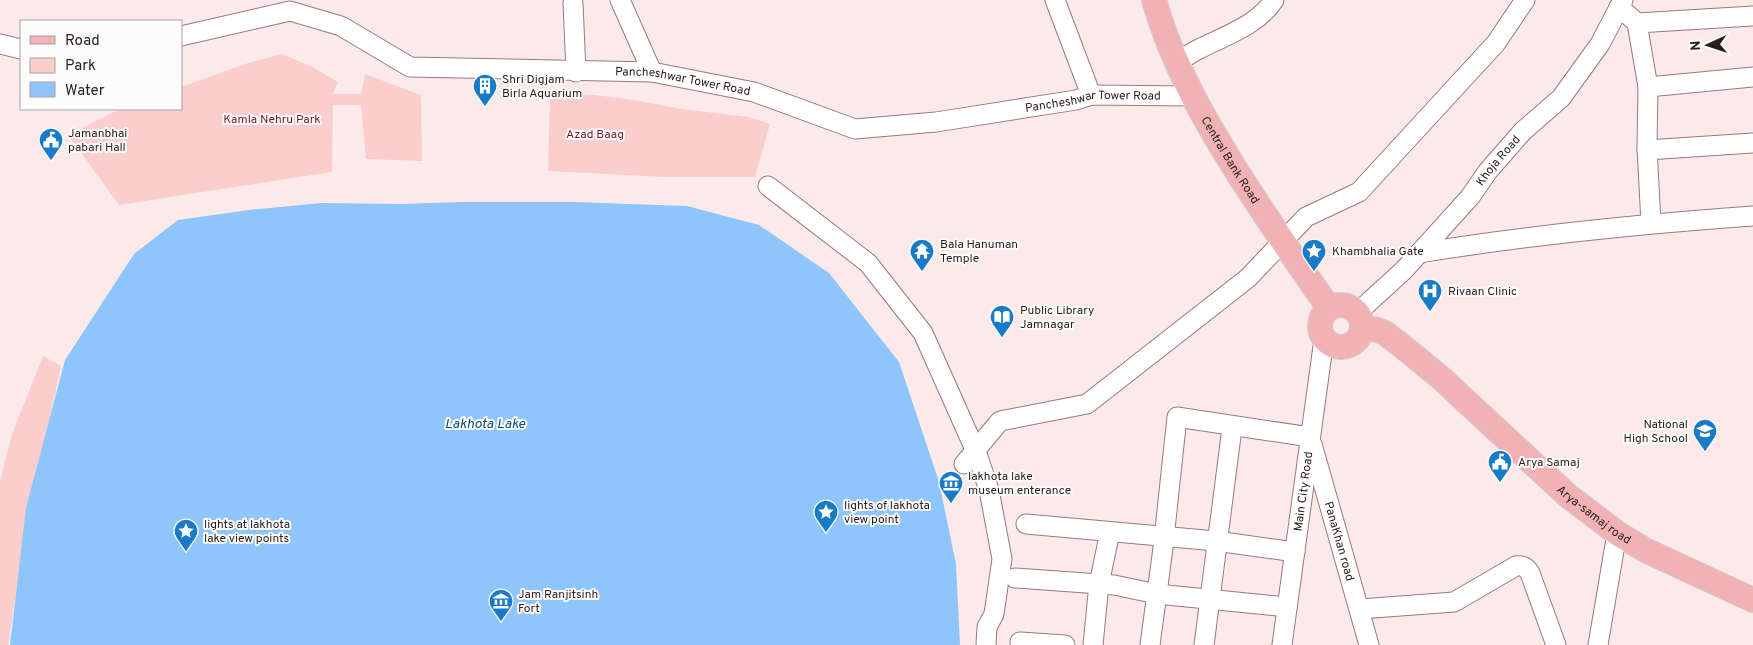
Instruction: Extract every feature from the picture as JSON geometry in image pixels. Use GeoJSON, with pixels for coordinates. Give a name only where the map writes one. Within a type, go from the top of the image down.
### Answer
{"type":"FeatureCollection","features":[{"type":"Feature","properties":{"kind":"main road","name":"Central Bank Road"},"geometry":{"type":"LineString","coordinates":[[1154,0],[1176,63],[1207,124],[1283,243],[1329,308]]}},
{"type":"Feature","properties":{"kind":"main road"},"geometry":{"type":"LineString","coordinates":[[1343,305],[1350,307],[1359,321],[1355,342],[1342,347],[1335,347],[1324,339],[1321,333],[1321,319],[1329,308],[1343,305]]}},
{"type":"Feature","properties":{"kind":"main road","name":"Arya-samaj road"},"geometry":{"type":"LineString","coordinates":[[1359,321],[1385,333],[1441,378],[1567,495],[1616,534],[1645,550],[1753,600]]}},
{"type":"Feature","properties":{"kind":"street"},"geometry":{"type":"LineString","coordinates":[[620,0],[652,72]]}},
{"type":"Feature","properties":{"kind":"street"},"geometry":{"type":"LineString","coordinates":[[1055,0],[1091,95]]}},
{"type":"Feature","properties":{"kind":"street"},"geometry":{"type":"LineString","coordinates":[[1176,63],[1198,49],[1233,34],[1268,9],[1274,0]]}},
{"type":"Feature","properties":{"kind":"street"},"geometry":{"type":"LineString","coordinates":[[970,458],[1000,421],[1087,404],[1248,278],[1306,217],[1359,192],[1496,43],[1525,0]]}},
{"type":"Feature","properties":{"kind":"street"},"geometry":{"type":"LineString","coordinates":[[573,3],[576,72]]}},
{"type":"Feature","properties":{"kind":"street"},"geometry":{"type":"LineString","coordinates":[[1621,4],[1637,24],[1648,87],[1647,150],[1651,224]]}},
{"type":"Feature","properties":{"kind":"street","name":"Khoja Road"},"geometry":{"type":"LineString","coordinates":[[1359,321],[1470,197],[1488,171],[1522,131],[1562,98],[1600,44],[1621,4]]}},
{"type":"Feature","properties":{"kind":"street","name":"Pancheshwar Tower Road"},"geometry":{"type":"LineString","coordinates":[[182,36],[293,6],[341,26],[410,67],[576,72],[652,72],[754,92],[855,129],[936,122],[1076,100],[1091,95],[1192,96]]}},
{"type":"Feature","properties":{"kind":"street"},"geometry":{"type":"LineString","coordinates":[[1637,24],[1753,16]]}},
{"type":"Feature","properties":{"kind":"street"},"geometry":{"type":"LineString","coordinates":[[0,44],[20,49]]}},
{"type":"Feature","properties":{"kind":"street"},"geometry":{"type":"LineString","coordinates":[[1648,87],[1753,77]]}},
{"type":"Feature","properties":{"kind":"street"},"geometry":{"type":"LineString","coordinates":[[1647,150],[1753,143]]}},
{"type":"Feature","properties":{"kind":"street"},"geometry":{"type":"LineString","coordinates":[[768,186],[868,263],[923,333],[970,458],[989,490],[1002,559],[994,614],[987,627],[986,645]]}},
{"type":"Feature","properties":{"kind":"street"},"geometry":{"type":"LineString","coordinates":[[1419,253],[1496,241],[1651,224],[1753,216]]}},
{"type":"Feature","properties":{"kind":"street","name":"Main City Road"},"geometry":{"type":"LineString","coordinates":[[1282,645],[1324,339]]}},
{"type":"Feature","properties":{"kind":"street"},"geometry":{"type":"LineString","coordinates":[[1150,645],[1177,417],[1310,437]]}},
{"type":"Feature","properties":{"kind":"street"},"geometry":{"type":"LineString","coordinates":[[1204,645],[1231,436]]}},
{"type":"Feature","properties":{"kind":"street","name":"PanaKhan road"},"geometry":{"type":"LineString","coordinates":[[1310,437],[1369,645]]}},
{"type":"Feature","properties":{"kind":"street"},"geometry":{"type":"LineString","coordinates":[[1026,524],[1216,541],[1295,552]]}},
{"type":"Feature","properties":{"kind":"street"},"geometry":{"type":"LineString","coordinates":[[1093,645],[1099,584],[1110,532]]}},
{"type":"Feature","properties":{"kind":"street"},"geometry":{"type":"LineString","coordinates":[[1598,645],[1616,534]]}},
{"type":"Feature","properties":{"kind":"street"},"geometry":{"type":"LineString","coordinates":[[1360,609],[1454,602],[1520,565],[1530,573],[1556,645]]}},
{"type":"Feature","properties":{"kind":"street"},"geometry":{"type":"LineString","coordinates":[[1015,578],[1099,584],[1157,594],[1287,607]]}},
{"type":"Feature","properties":{"kind":"street"},"geometry":{"type":"LineString","coordinates":[[982,645],[983,607]]}},
{"type":"Feature","properties":{"kind":"street"},"geometry":{"type":"LineString","coordinates":[[1020,642],[1065,645]]}},
{"type":"Feature","properties":{"kind":"green space","name":"Kamla Nehru Park"},"geometry":{"type":"Polygon","coordinates":[[[282,54],[313,67],[338,82],[333,94],[361,94],[365,74],[421,95],[422,161],[366,159],[361,105],[333,105],[332,172],[119,205],[68,135],[118,110],[182,110],[182,87],[248,63],[282,54]]]}},
{"type":"Feature","properties":{"kind":"green space","name":"Azad Baag"},"geometry":{"type":"Polygon","coordinates":[[[550,93],[595,95],[635,100],[681,109],[749,117],[770,124],[755,177],[664,177],[548,171],[550,93]]]}},
{"type":"Feature","properties":{"kind":"green space"},"geometry":{"type":"Polygon","coordinates":[[[43,356],[61,366],[27,521],[8,645],[0,645],[0,481],[12,434],[43,356]]]}},
{"type":"Feature","properties":{"kind":"water","name":"Lakhota Lake"},"geometry":{"type":"Polygon","coordinates":[[[574,202],[687,206],[759,225],[829,273],[899,362],[939,482],[956,564],[960,645],[10,645],[26,508],[65,360],[134,254],[178,220],[249,210],[321,203],[402,204],[574,202]]]}},
{"type":"Feature","properties":{"kind":"place","name":"Shri Digjam Birla Aquarium"},"geometry":{"type":"Point","coordinates":[485,107]}},
{"type":"Feature","properties":{"kind":"place","name":"Jamanbhai pabari Hall"},"geometry":{"type":"Point","coordinates":[51,161]}},
{"type":"Feature","properties":{"kind":"place","name":"Bala Hanuman Temple"},"geometry":{"type":"Point","coordinates":[922,272]}},
{"type":"Feature","properties":{"kind":"place","name":"Khambhalia Gate"},"geometry":{"type":"Point","coordinates":[1314,272]}},
{"type":"Feature","properties":{"kind":"place","name":"Rivaan Clinic"},"geometry":{"type":"Point","coordinates":[1430,312]}},
{"type":"Feature","properties":{"kind":"place","name":"Public Library Jamnagar"},"geometry":{"type":"Point","coordinates":[1002,338]}},
{"type":"Feature","properties":{"kind":"place","name":"National High School"},"geometry":{"type":"Point","coordinates":[1705,452]}},
{"type":"Feature","properties":{"kind":"place","name":"Arya Samaj"},"geometry":{"type":"Point","coordinates":[1500,483]}},
{"type":"Feature","properties":{"kind":"place","name":"lakhota lake museum enterance"},"geometry":{"type":"Point","coordinates":[951,504]}},
{"type":"Feature","properties":{"kind":"place","name":"lights of lakhota view point"},"geometry":{"type":"Point","coordinates":[826,533]}},
{"type":"Feature","properties":{"kind":"place","name":"lights at lakhota lake view points"},"geometry":{"type":"Point","coordinates":[186,552]}},
{"type":"Feature","properties":{"kind":"place","name":"Jam Ranjitsinh Fort"},"geometry":{"type":"Point","coordinates":[501,622]}}]}
